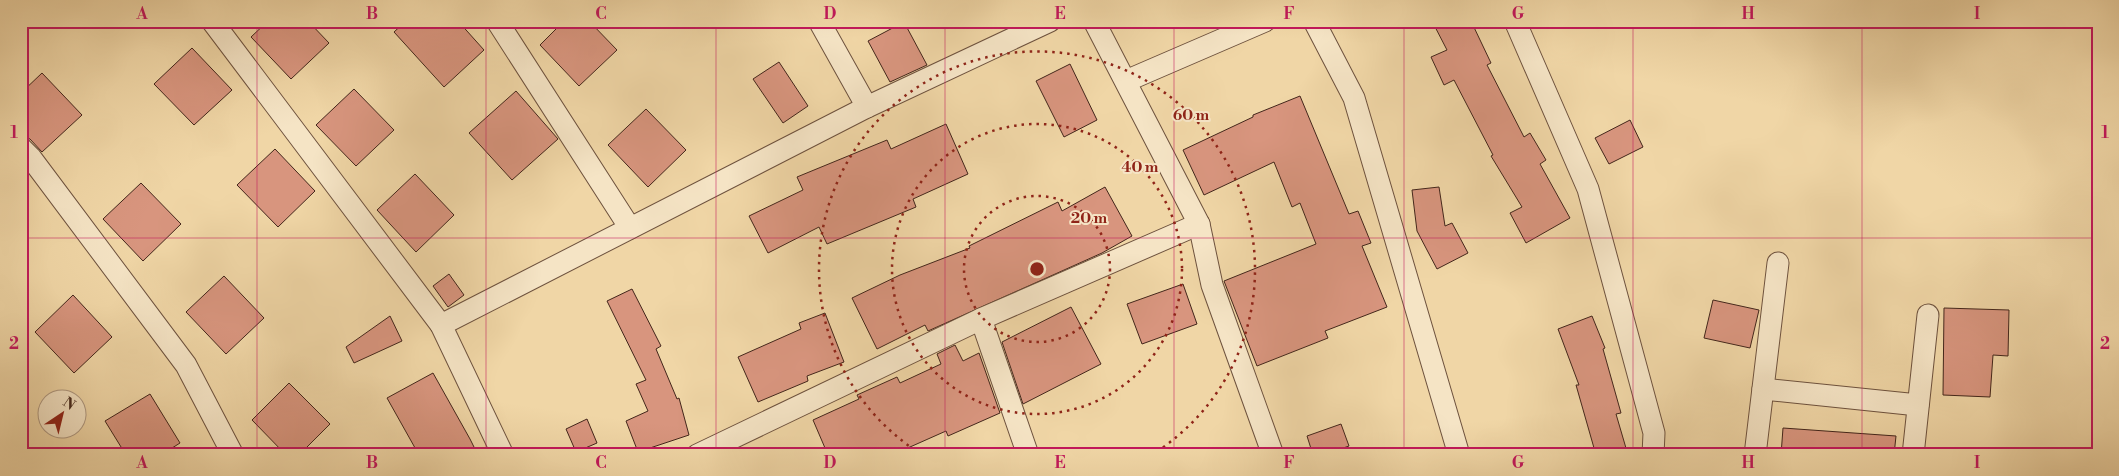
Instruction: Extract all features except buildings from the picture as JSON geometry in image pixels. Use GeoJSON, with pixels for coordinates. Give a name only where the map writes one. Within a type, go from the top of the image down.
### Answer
{"type":"FeatureCollection","features":[{"type":"Feature","properties":{"kind":"street"},"geometry":{"type":"LineString","coordinates":[[212,21],[441,324],[503,455]]}},
{"type":"Feature","properties":{"kind":"street"},"geometry":{"type":"LineString","coordinates":[[497,21],[630,228]]}},
{"type":"Feature","properties":{"kind":"street"},"geometry":{"type":"LineString","coordinates":[[819,21],[867,107]]}},
{"type":"Feature","properties":{"kind":"street"},"geometry":{"type":"LineString","coordinates":[[441,324],[867,107],[1050,21]]}},
{"type":"Feature","properties":{"kind":"street"},"geometry":{"type":"LineString","coordinates":[[1094,21],[1199,224],[1212,285],[1273,455]]}},
{"type":"Feature","properties":{"kind":"street"},"geometry":{"type":"LineString","coordinates":[[1126,81],[1265,21]]}},
{"type":"Feature","properties":{"kind":"street"},"geometry":{"type":"LineString","coordinates":[[1314,21],[1354,98],[1459,455]]}},
{"type":"Feature","properties":{"kind":"street"},"geometry":{"type":"LineString","coordinates":[[1515,21],[1588,189],[1654,433],[1654,455]]}},
{"type":"Feature","properties":{"kind":"street"},"geometry":{"type":"LineString","coordinates":[[21,148],[186,365],[233,455]]}},
{"type":"Feature","properties":{"kind":"street"},"geometry":{"type":"LineString","coordinates":[[696,455],[981,319],[1199,224]]}},
{"type":"Feature","properties":{"kind":"street"},"geometry":{"type":"LineString","coordinates":[[1755,455],[1778,263]]}},
{"type":"Feature","properties":{"kind":"street"},"geometry":{"type":"LineString","coordinates":[[1913,455],[1928,315]]}},
{"type":"Feature","properties":{"kind":"street"},"geometry":{"type":"LineString","coordinates":[[981,319],[1028,455]]}},
{"type":"Feature","properties":{"kind":"street"},"geometry":{"type":"LineString","coordinates":[[1763,389],[1918,405]]}}]}
